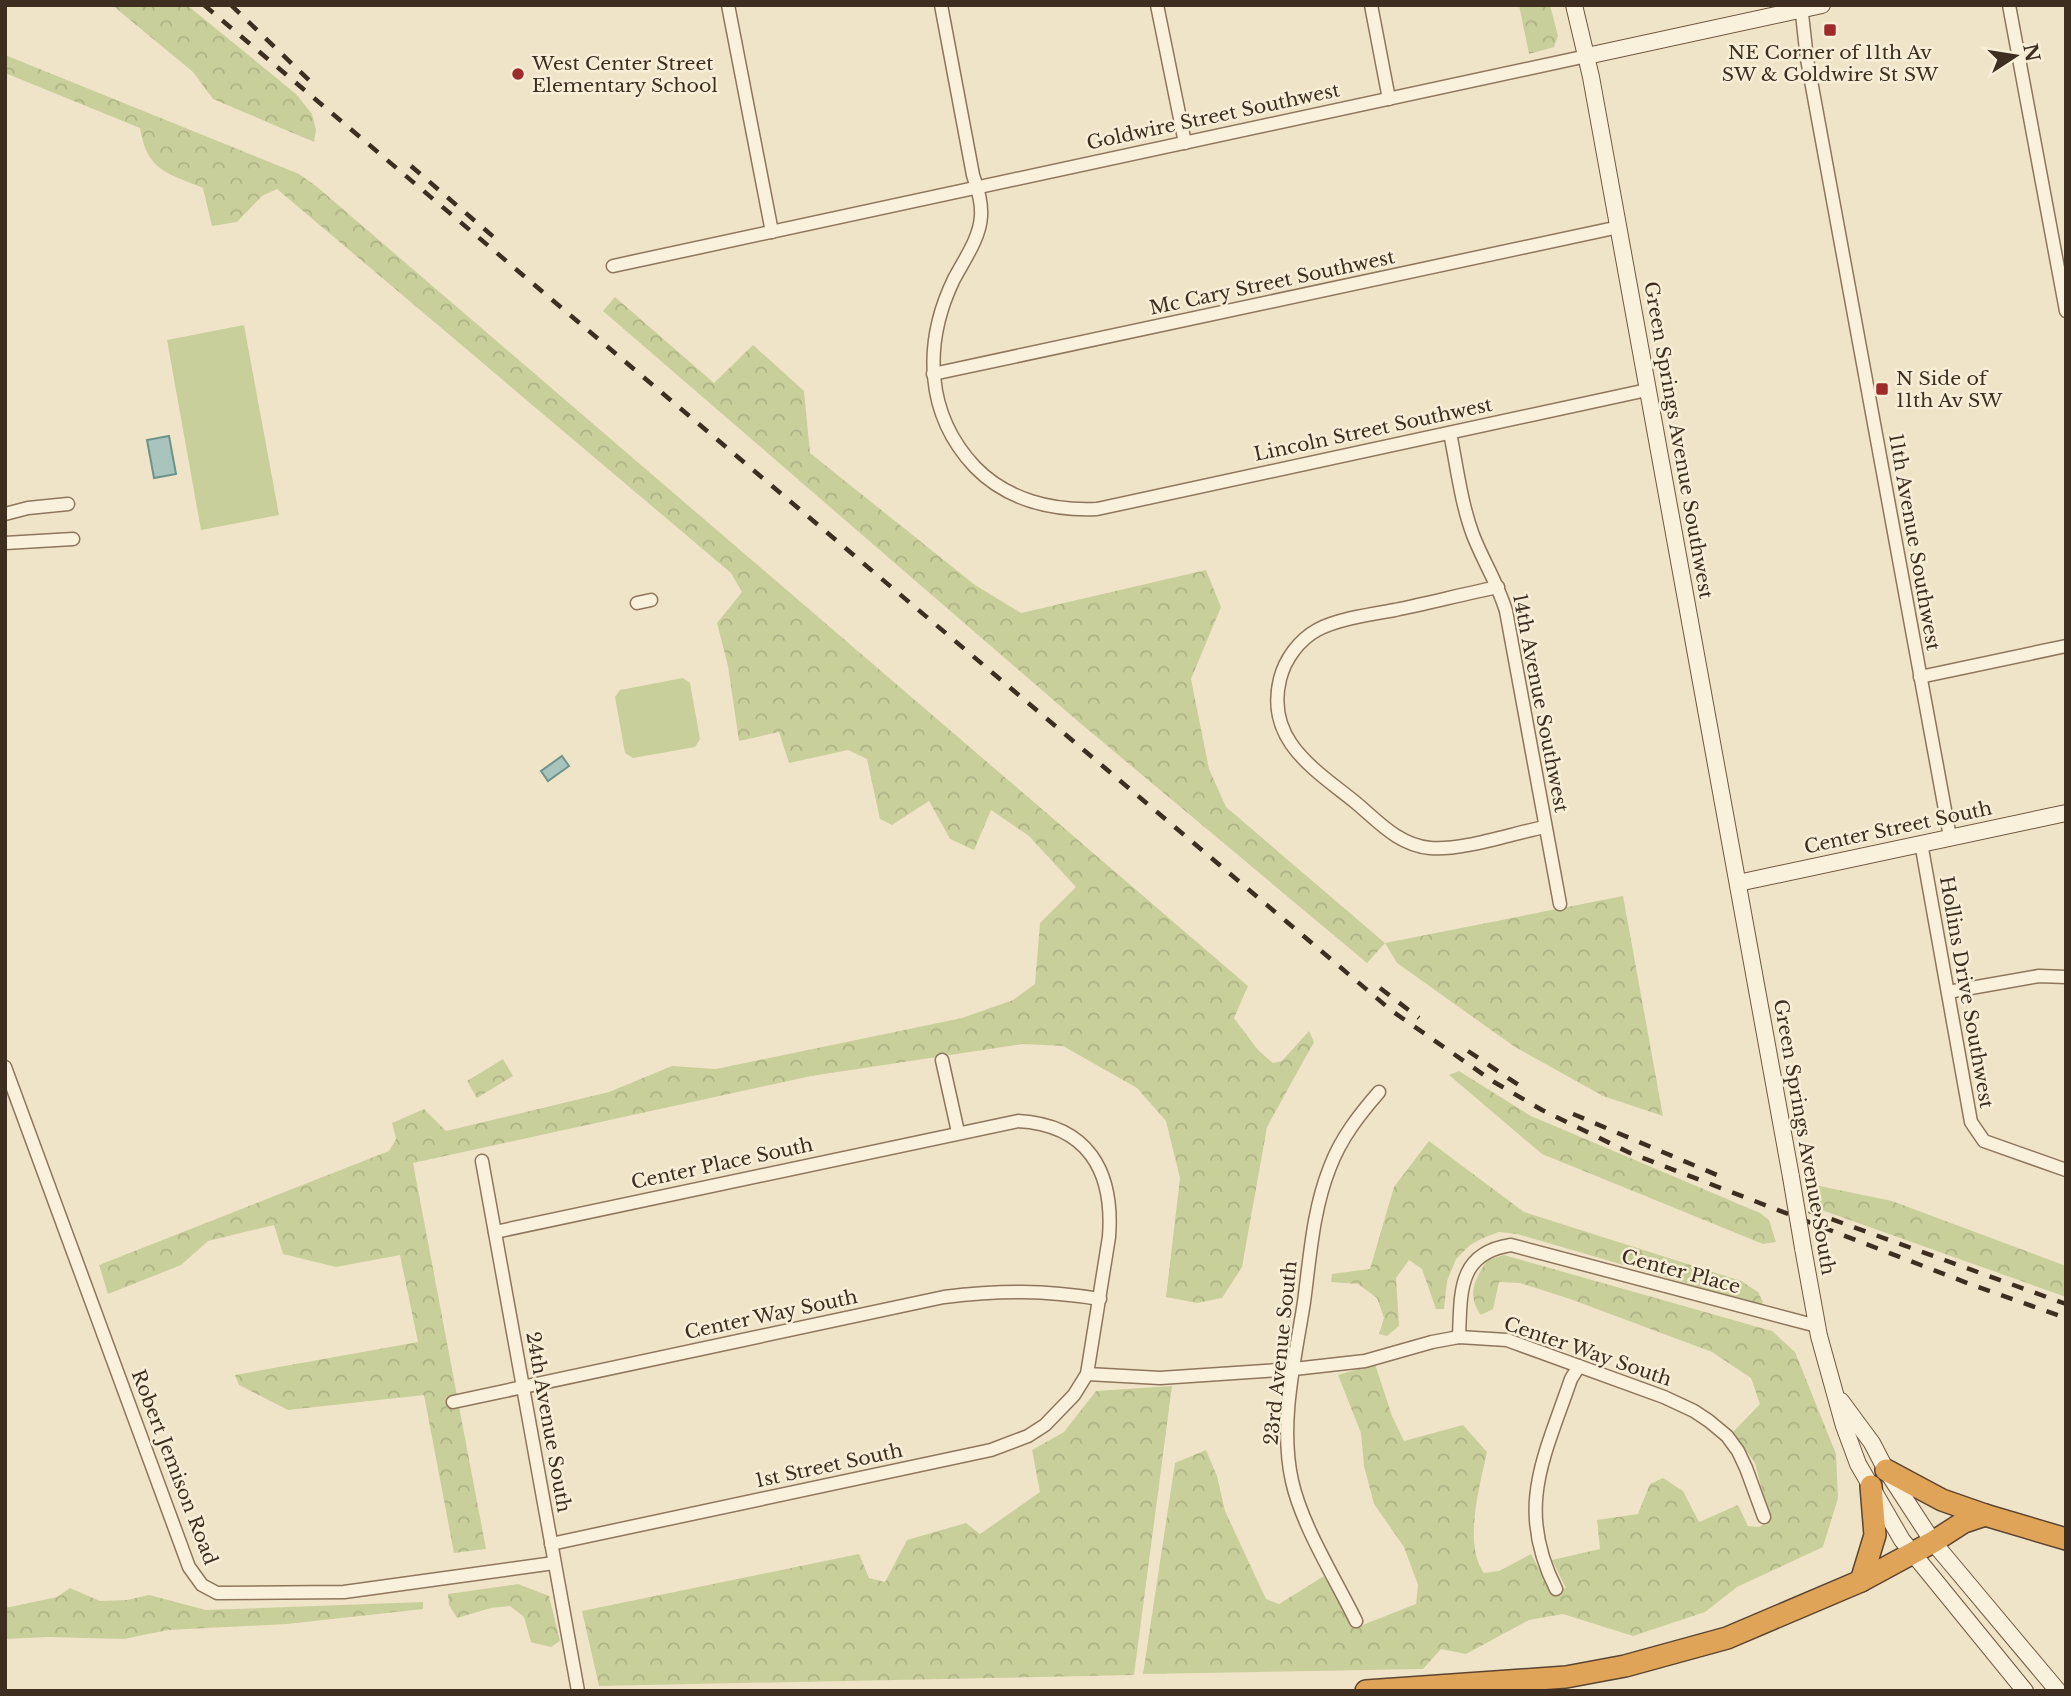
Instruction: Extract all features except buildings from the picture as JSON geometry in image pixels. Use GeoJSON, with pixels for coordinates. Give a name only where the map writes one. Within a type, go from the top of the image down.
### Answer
{"type":"FeatureCollection","features":[{"type":"Feature","properties":{"kind":"highway"},"geometry":{"type":"LineString","coordinates":[[1886,1470],[1942,1500],[1985,1516],[2066,1539]]}},
{"type":"Feature","properties":{"kind":"highway"},"geometry":{"type":"LineString","coordinates":[[1861,1581],[1875,1535],[1871,1486]]}},
{"type":"Feature","properties":{"kind":"highway"},"geometry":{"type":"LineString","coordinates":[[1366,1691],[1566,1677],[1625,1666],[1727,1638],[1861,1581],[1934,1542],[1964,1522],[1985,1516]]}},
{"type":"Feature","properties":{"kind":"main road","name":"Green Springs Avenue Southwest"},"geometry":{"type":"LineString","coordinates":[[1574,5],[1587,57],[1619,227],[1738,883]]}},
{"type":"Feature","properties":{"kind":"main road","name":"Goldwire Street Southwest"},"geometry":{"type":"LineString","coordinates":[[1587,57],[1822,5]]}},
{"type":"Feature","properties":{"kind":"main road","name":"Center Street South"},"geometry":{"type":"LineString","coordinates":[[1738,883],[2066,813]]}},
{"type":"Feature","properties":{"kind":"main road","name":"Green Springs Avenue South"},"geometry":{"type":"LineString","coordinates":[[1738,883],[1817,1326],[1844,1426],[1871,1486],[1913,1554],[2025,1691]]}},
{"type":"Feature","properties":{"kind":"main road","name":"Green Springs Avenue South"},"geometry":{"type":"LineString","coordinates":[[1837,1397],[1871,1444],[1934,1542],[2058,1691]]}},
{"type":"Feature","properties":{"kind":"street"},"geometry":{"type":"LineString","coordinates":[[728,5],[772,232]]}},
{"type":"Feature","properties":{"kind":"street","name":"Lincoln Street Southwest"},"geometry":{"type":"LineString","coordinates":[[941,5],[981,202],[980,225],[937,324],[933,350],[936,398],[943,421],[956,443],[984,475],[1016,495],[1046,506],[1078,509],[1107,507],[1647,390]]}},
{"type":"Feature","properties":{"kind":"street"},"geometry":{"type":"LineString","coordinates":[[1157,5],[1185,143]]}},
{"type":"Feature","properties":{"kind":"street"},"geometry":{"type":"LineString","coordinates":[[1371,5],[1389,99]]}},
{"type":"Feature","properties":{"kind":"street"},"geometry":{"type":"LineString","coordinates":[[2008,5],[2066,311]]}},
{"type":"Feature","properties":{"kind":"street","name":"11th Avenue Southwest"},"geometry":{"type":"LineString","coordinates":[[1801,8],[1807,59],[1950,837]]}},
{"type":"Feature","properties":{"kind":"street","name":"Goldwire Street Southwest"},"geometry":{"type":"LineString","coordinates":[[613,266],[1587,57]]}},
{"type":"Feature","properties":{"kind":"street","name":"Mc Cary Street Southwest"},"geometry":{"type":"LineString","coordinates":[[933,374],[1619,227]]}},
{"type":"Feature","properties":{"kind":"street","name":"14th Avenue Southwest"},"geometry":{"type":"LineString","coordinates":[[1450,433],[1471,528],[1499,587],[1512,643],[1560,904]]}},
{"type":"Feature","properties":{"kind":"street"},"geometry":{"type":"LineString","coordinates":[[5,514],[28,508],[68,504]]}},
{"type":"Feature","properties":{"kind":"street"},"geometry":{"type":"LineString","coordinates":[[5,543],[73,540]]}},
{"type":"Feature","properties":{"kind":"street"},"geometry":{"type":"LineString","coordinates":[[1499,587],[1374,614],[1316,630],[1298,645],[1284,666],[1278,688],[1278,715],[1287,739],[1303,758],[1386,830],[1404,840],[1429,848],[1450,848],[1545,827]]}},
{"type":"Feature","properties":{"kind":"street"},"geometry":{"type":"LineString","coordinates":[[637,603],[651,600]]}},
{"type":"Feature","properties":{"kind":"street"},"geometry":{"type":"LineString","coordinates":[[1920,677],[2066,646]]}},
{"type":"Feature","properties":{"kind":"street","name":"Hollins Drive Southwest"},"geometry":{"type":"LineString","coordinates":[[1921,843],[1971,1122],[1984,1141],[2066,1170]]}},
{"type":"Feature","properties":{"kind":"street"},"geometry":{"type":"LineString","coordinates":[[1948,992],[2039,976],[2066,977]]}},
{"type":"Feature","properties":{"kind":"street"},"geometry":{"type":"LineString","coordinates":[[942,1060],[958,1132]]}},
{"type":"Feature","properties":{"kind":"street","name":"Robert Jemison Road"},"geometry":{"type":"LineString","coordinates":[[5,1067],[189,1567],[202,1585],[217,1593],[344,1592],[554,1563]]}},
{"type":"Feature","properties":{"kind":"street","name":"23rd Avenue South"},"geometry":{"type":"LineString","coordinates":[[1356,1621],[1306,1520],[1292,1482],[1287,1446],[1294,1368],[1323,1185],[1349,1129],[1379,1092]]}},
{"type":"Feature","properties":{"kind":"street","name":"Center Place South"},"geometry":{"type":"LineString","coordinates":[[495,1232],[1010,1122],[1035,1122],[1052,1126],[1089,1150],[1099,1163],[1106,1180],[1111,1214],[1087,1374]]}},
{"type":"Feature","properties":{"kind":"street","name":"24th Avenue South"},"geometry":{"type":"LineString","coordinates":[[482,1161],[579,1691]]}},
{"type":"Feature","properties":{"kind":"street","name":"Center Place"},"geometry":{"type":"LineString","coordinates":[[1459,1337],[1462,1284],[1467,1271],[1485,1252],[1499,1246],[1511,1245],[1817,1326]]}},
{"type":"Feature","properties":{"kind":"street","name":"Center Way South"},"geometry":{"type":"LineString","coordinates":[[453,1402],[944,1297],[1034,1291],[1100,1299]]}},
{"type":"Feature","properties":{"kind":"street","name":"Center Way South"},"geometry":{"type":"LineString","coordinates":[[1087,1374],[1160,1378],[1294,1368],[1365,1362],[1432,1342],[1459,1337],[1507,1340],[1664,1396],[1709,1421],[1727,1436],[1738,1451],[1764,1517]]}},
{"type":"Feature","properties":{"kind":"street"},"geometry":{"type":"LineString","coordinates":[[1556,1589],[1544,1567],[1538,1545],[1534,1501],[1537,1481],[1571,1379],[1579,1366]]}},
{"type":"Feature","properties":{"kind":"street","name":"1st Street South"},"geometry":{"type":"LineString","coordinates":[[551,1544],[1009,1445],[1045,1425],[1073,1395],[1087,1374]]}},
{"type":"Feature","properties":{"kind":"green space"},"geometry":{"type":"Polygon","coordinates":[[[112,5],[187,5],[296,94],[312,114],[316,130],[314,142],[213,99],[193,72],[112,5]]]}},
{"type":"Feature","properties":{"kind":"green space"},"geometry":{"type":"Polygon","coordinates":[[[1519,5],[1550,5],[1558,36],[1554,47],[1529,54],[1519,5]]]}},
{"type":"Feature","properties":{"kind":"green space"},"geometry":{"type":"Polygon","coordinates":[[[5,55],[299,174],[316,186],[1248,986],[1234,1018],[1258,1050],[1273,1063],[1282,1061],[1309,1031],[1314,1042],[1267,1127],[1242,1267],[1222,1298],[1197,1303],[1166,1297],[1180,1178],[1166,1121],[1137,1088],[1063,1046],[1023,1044],[811,1076],[413,1163],[486,1549],[454,1553],[424,1395],[288,1410],[239,1385],[235,1375],[418,1342],[400,1255],[336,1267],[283,1254],[274,1225],[208,1241],[181,1265],[108,1294],[99,1265],[389,1151],[396,1139],[392,1123],[424,1109],[446,1131],[609,1092],[672,1066],[716,1069],[962,1018],[1013,1000],[1035,984],[1040,923],[1076,887],[1029,836],[991,810],[974,850],[950,839],[929,801],[892,825],[880,819],[867,759],[848,750],[789,763],[779,732],[739,741],[728,666],[717,623],[742,592],[731,573],[277,189],[262,196],[237,222],[212,226],[203,188],[169,174],[154,162],[143,142],[140,128],[5,73],[5,55]]]}},
{"type":"Feature","properties":{"kind":"green space"},"geometry":{"type":"Polygon","coordinates":[[[615,297],[714,383],[753,345],[804,391],[810,453],[975,585],[1021,613],[1206,570],[1221,607],[1191,679],[1209,769],[1226,807],[1385,943],[1367,963],[1080,723],[603,311],[615,297]]]}},
{"type":"Feature","properties":{"kind":"green space"},"geometry":{"type":"Polygon","coordinates":[[[244,325],[279,515],[201,530],[167,340],[244,325]]]}},
{"type":"Feature","properties":{"kind":"green space"},"geometry":{"type":"Polygon","coordinates":[[[683,678],[690,683],[700,739],[695,747],[633,758],[625,753],[615,697],[620,690],[683,678]]]}},
{"type":"Feature","properties":{"kind":"green space"},"geometry":{"type":"Polygon","coordinates":[[[1623,896],[1663,1116],[1603,1096],[1515,1047],[1397,963],[1385,943],[1623,896]]]}},
{"type":"Feature","properties":{"kind":"green space"},"geometry":{"type":"Polygon","coordinates":[[[503,1059],[513,1076],[477,1098],[467,1081],[503,1059]]]}},
{"type":"Feature","properties":{"kind":"green space"},"geometry":{"type":"Polygon","coordinates":[[[1459,1071],[1531,1116],[1760,1213],[1769,1220],[1776,1242],[1763,1244],[1542,1154],[1449,1075],[1459,1071]]]}},
{"type":"Feature","properties":{"kind":"green space"},"geometry":{"type":"Polygon","coordinates":[[[1429,1141],[1524,1212],[1741,1281],[1758,1292],[1763,1302],[1761,1305],[1517,1234],[1499,1232],[1470,1245],[1456,1259],[1447,1281],[1444,1309],[1436,1309],[1422,1269],[1409,1260],[1396,1278],[1399,1326],[1387,1336],[1379,1334],[1384,1318],[1377,1298],[1358,1284],[1331,1282],[1332,1274],[1370,1269],[1394,1187],[1429,1141]]]}},
{"type":"Feature","properties":{"kind":"green space"},"geometry":{"type":"Polygon","coordinates":[[[1810,1184],[1892,1201],[2066,1266],[2066,1297],[1816,1208],[1810,1184]]]}},
{"type":"Feature","properties":{"kind":"green space"},"geometry":{"type":"Polygon","coordinates":[[[1504,1255],[1772,1331],[1795,1352],[1836,1454],[1838,1498],[1823,1547],[1737,1587],[1705,1612],[1633,1636],[1563,1614],[1529,1620],[1466,1654],[1441,1649],[1423,1669],[1143,1674],[1175,1463],[1206,1450],[1217,1476],[1225,1511],[1266,1599],[1279,1604],[1324,1576],[1355,1628],[1416,1604],[1418,1585],[1404,1547],[1374,1504],[1364,1466],[1361,1433],[1338,1375],[1375,1364],[1392,1416],[1404,1441],[1463,1425],[1487,1452],[1477,1497],[1474,1531],[1478,1561],[1484,1573],[1499,1571],[1531,1554],[1551,1591],[1566,1588],[1552,1560],[1600,1549],[1597,1520],[1638,1514],[1650,1484],[1663,1478],[1683,1491],[1699,1522],[1738,1505],[1748,1526],[1759,1527],[1770,1521],[1755,1463],[1733,1432],[1760,1404],[1751,1378],[1712,1352],[1520,1283],[1499,1282],[1493,1309],[1481,1315],[1473,1294],[1476,1281],[1487,1260],[1504,1255]]]}},
{"type":"Feature","properties":{"kind":"green space"},"geometry":{"type":"Polygon","coordinates":[[[1172,1386],[1134,1675],[599,1686],[582,1611],[859,1554],[869,1578],[885,1582],[907,1540],[966,1523],[980,1534],[1040,1492],[1032,1450],[1064,1432],[1096,1391],[1172,1386]]]}},
{"type":"Feature","properties":{"kind":"green space"},"geometry":{"type":"Polygon","coordinates":[[[518,1584],[549,1596],[560,1641],[551,1647],[531,1642],[524,1617],[510,1606],[491,1608],[457,1618],[449,1605],[448,1594],[518,1584]]]}},
{"type":"Feature","properties":{"kind":"green space"},"geometry":{"type":"Polygon","coordinates":[[[70,1588],[100,1601],[127,1600],[149,1595],[206,1610],[423,1602],[423,1609],[287,1624],[168,1630],[124,1639],[5,1639],[5,1608],[57,1597],[70,1588]]]}},
{"type":"Feature","properties":{"kind":"water"},"geometry":{"type":"Polygon","coordinates":[[[169,436],[176,474],[154,478],[147,440],[169,436]]]}},
{"type":"Feature","properties":{"kind":"water"},"geometry":{"type":"Polygon","coordinates":[[[562,756],[569,766],[548,781],[541,771],[562,756]]]}},
{"type":"Feature","properties":{"kind":"railway"},"geometry":{"type":"LineString","coordinates":[[204,5],[1392,1011],[1494,1082],[1542,1110],[1630,1153],[1975,1286],[2066,1318]]}},
{"type":"Feature","properties":{"kind":"railway"},"geometry":{"type":"LineString","coordinates":[[231,5],[314,85]]}},
{"type":"Feature","properties":{"kind":"railway"},"geometry":{"type":"LineString","coordinates":[[411,166],[496,239]]}},
{"type":"Feature","properties":{"kind":"railway"},"geometry":{"type":"LineString","coordinates":[[1380,988],[1419,1018]]}},
{"type":"Feature","properties":{"kind":"railway"},"geometry":{"type":"LineString","coordinates":[[1468,1051],[1523,1088]]}},
{"type":"Feature","properties":{"kind":"railway"},"geometry":{"type":"LineString","coordinates":[[1573,1114],[1724,1178]]}},
{"type":"Feature","properties":{"kind":"railway"},"geometry":{"type":"LineString","coordinates":[[1809,1211],[2066,1304]]}},
{"type":"Feature","properties":{"kind":"place","name":"NE Corner of 11th Av SW & Goldwire St SW"},"geometry":{"type":"Point","coordinates":[1830,30]}},
{"type":"Feature","properties":{"kind":"place","name":"West Center Street Elementary School"},"geometry":{"type":"Point","coordinates":[518,74]}},
{"type":"Feature","properties":{"kind":"place","name":"N Side of 11th Av SW"},"geometry":{"type":"Point","coordinates":[1882,389]}}]}
